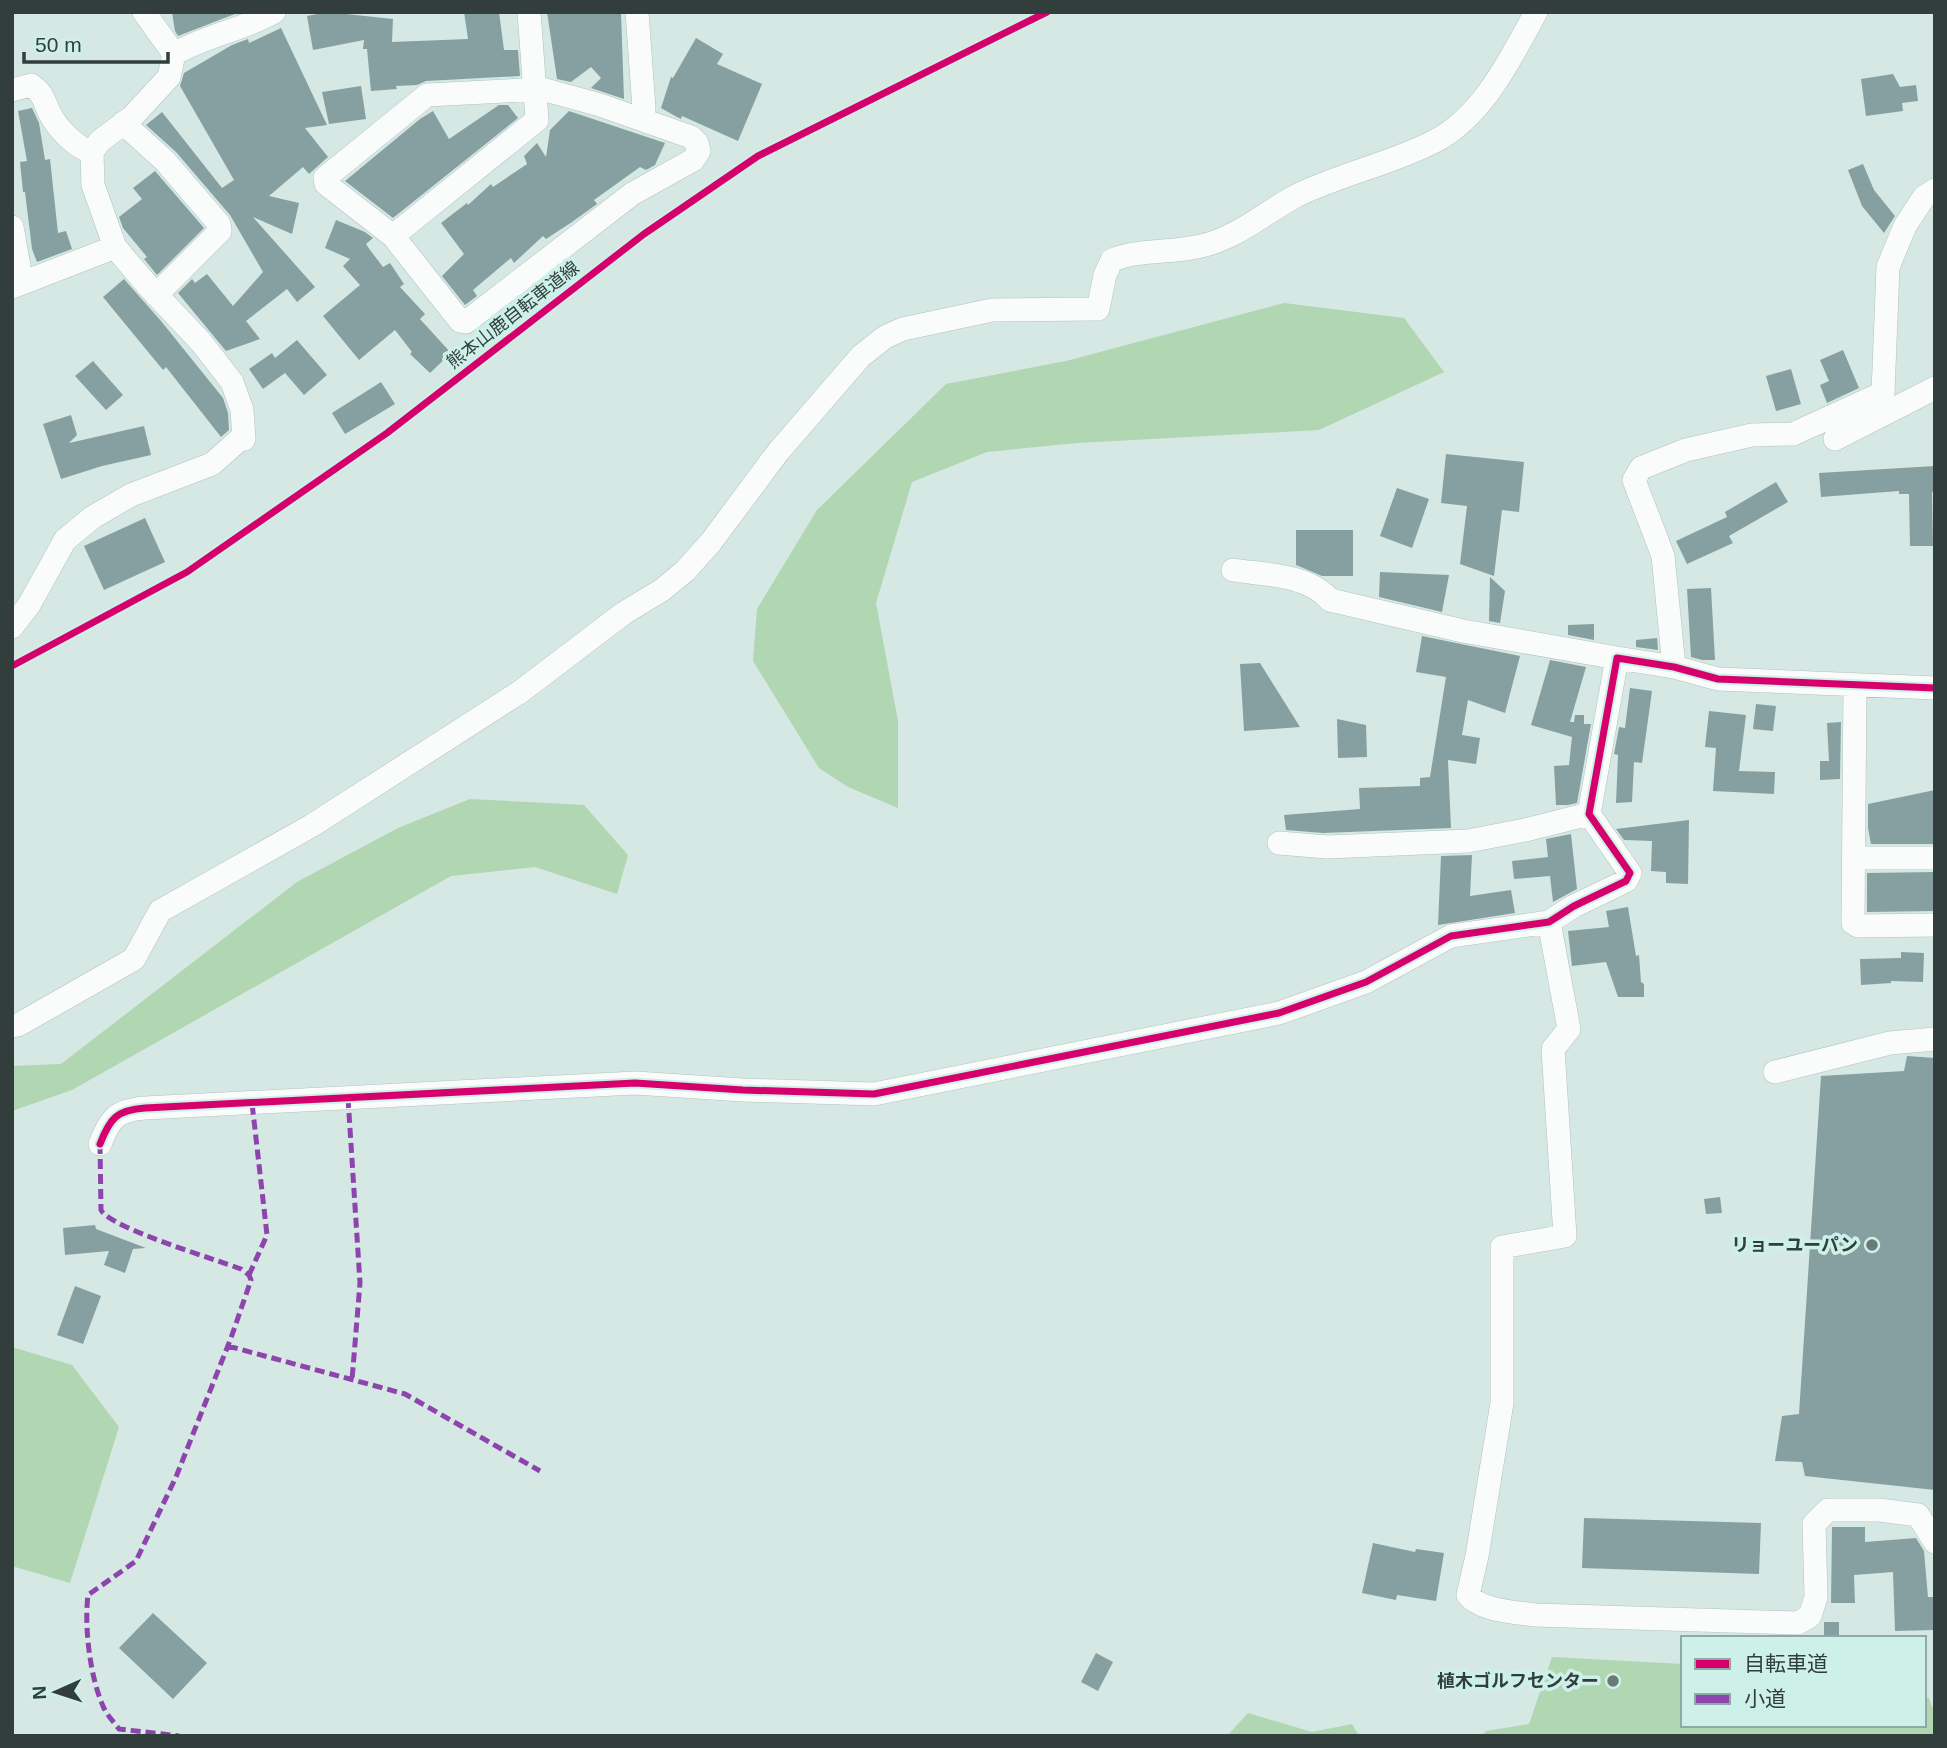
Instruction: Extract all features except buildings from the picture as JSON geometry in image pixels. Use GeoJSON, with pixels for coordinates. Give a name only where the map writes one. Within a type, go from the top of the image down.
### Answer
{"type":"FeatureCollection","features":[{"type":"Feature","properties":{"kind":"street"},"geometry":{"type":"LineString","coordinates":[[144,12],[174,54]]}},
{"type":"Feature","properties":{"kind":"street"},"geometry":{"type":"LineString","coordinates":[[12,627],[29,605],[65,540],[93,517],[131,495],[212,464],[240,439],[244,439],[242,410],[232,382],[201,342],[115,247],[93,185],[92,152],[100,141],[132,117],[169,77],[174,54],[193,43],[263,19],[274,12]]}},
{"type":"Feature","properties":{"kind":"street"},"geometry":{"type":"LineString","coordinates":[[393,236],[537,120],[529,12]]}},
{"type":"Feature","properties":{"kind":"street"},"geometry":{"type":"LineString","coordinates":[[637,12],[644,108],[640,118]]}},
{"type":"Feature","properties":{"kind":"street"},"geometry":{"type":"LineString","coordinates":[[12,1026],[134,960],[160,911],[311,826],[520,692],[624,613],[662,590],[711,542],[778,452],[861,356],[886,337],[903,329],[992,310],[1098,309],[1105,275],[1112,260],[1203,246],[1239,232],[1296,196],[1436,141],[1463,121],[1489,91],[1536,12]]}},
{"type":"Feature","properties":{"kind":"street"},"geometry":{"type":"LineString","coordinates":[[12,90],[31,85],[41,92],[50,115],[65,134],[85,150],[92,152]]}},
{"type":"Feature","properties":{"kind":"street"},"geometry":{"type":"LineString","coordinates":[[542,89],[640,118],[691,137],[697,143],[699,151],[693,160],[632,194],[466,321],[460,321],[393,236],[326,184],[325,178],[427,94],[542,89]]}},
{"type":"Feature","properties":{"kind":"street"},"geometry":{"type":"LineString","coordinates":[[123,123],[165,161],[219,224],[220,231],[156,295]]}},
{"type":"Feature","properties":{"kind":"street"},"geometry":{"type":"LineString","coordinates":[[1883,393],[1888,267],[1905,226],[1924,197],[1935,190]]}},
{"type":"Feature","properties":{"kind":"street"},"geometry":{"type":"LineString","coordinates":[[12,227],[17,285],[115,247]]}},
{"type":"Feature","properties":{"kind":"street"},"geometry":{"type":"LineString","coordinates":[[1674,667],[1662,556],[1634,480],[1641,468],[1686,450],[1752,435],[1793,434],[1883,393],[1935,379]]}},
{"type":"Feature","properties":{"kind":"street"},"geometry":{"type":"LineString","coordinates":[[1835,439],[1935,388]]}},
{"type":"Feature","properties":{"kind":"street"},"geometry":{"type":"LineString","coordinates":[[1233,570],[1309,583],[1321,590],[1330,600],[1463,631],[1674,667],[1718,679],[1935,688]]}},
{"type":"Feature","properties":{"kind":"street"},"geometry":{"type":"LineString","coordinates":[[100,1144],[107,1125],[117,1115],[130,1109],[145,1108],[635,1083],[874,1094],[1279,1013],[1366,982],[1451,936],[1549,922],[1574,906],[1626,881],[1630,873],[1589,814],[1617,658]]}},
{"type":"Feature","properties":{"kind":"street"},"geometry":{"type":"LineString","coordinates":[[1855,685],[1853,923],[1858,926],[1935,925]]}},
{"type":"Feature","properties":{"kind":"street"},"geometry":{"type":"LineString","coordinates":[[1279,843],[1327,847],[1468,841],[1589,814]]}},
{"type":"Feature","properties":{"kind":"street"},"geometry":{"type":"LineString","coordinates":[[1854,858],[1935,858]]}},
{"type":"Feature","properties":{"kind":"street"},"geometry":{"type":"LineString","coordinates":[[1549,922],[1569,1028],[1553,1049],[1565,1236],[1502,1247],[1502,1403],[1468,1595],[1473,1601],[1502,1610],[1535,1615],[1798,1623],[1810,1616],[1816,1597],[1814,1524],[1828,1510],[1880,1510],[1918,1515],[1935,1542]]}},
{"type":"Feature","properties":{"kind":"street"},"geometry":{"type":"LineString","coordinates":[[1775,1072],[1890,1043],[1935,1039]]}},
{"type":"Feature","properties":{"kind":"green space"},"geometry":{"type":"Polygon","coordinates":[[[1284,303],[1404,318],[1444,372],[1319,430],[1077,443],[987,452],[912,482],[876,603],[898,721],[898,808],[848,787],[819,768],[753,661],[757,609],[817,510],[946,384],[1066,361],[1284,303]]]}},
{"type":"Feature","properties":{"kind":"green space"},"geometry":{"type":"Polygon","coordinates":[[[470,799],[584,805],[628,855],[617,894],[535,867],[451,876],[72,1090],[12,1111],[12,1066],[61,1064],[297,882],[398,828],[470,799]]]}},
{"type":"Feature","properties":{"kind":"green space"},"geometry":{"type":"Polygon","coordinates":[[[12,1347],[72,1365],[119,1427],[70,1583],[12,1566],[12,1347]]]}},
{"type":"Feature","properties":{"kind":"green space","name":"植木ゴルフセンター"},"geometry":{"type":"Polygon","coordinates":[[[1552,1657],[1681,1664],[1681,1727],[1926,1727],[1926,1697],[1929,1698],[1935,1714],[1935,1736],[1482,1736],[1486,1731],[1529,1724],[1552,1657]]]}},
{"type":"Feature","properties":{"kind":"green space"},"geometry":{"type":"Polygon","coordinates":[[[1248,1713],[1312,1732],[1352,1724],[1359,1736],[1227,1736],[1248,1713]]]}},
{"type":"Feature","properties":{"kind":"marked path"},"geometry":{"type":"LineString","coordinates":[[348,1098],[360,1283],[352,1380]]}},
{"type":"Feature","properties":{"kind":"marked path"},"geometry":{"type":"LineString","coordinates":[[249,1275],[267,1235],[252,1103]]}},
{"type":"Feature","properties":{"kind":"marked path"},"geometry":{"type":"LineString","coordinates":[[100,1144],[101,1210],[142,1234],[241,1269],[251,1280],[176,1477],[136,1561],[88,1595],[89,1651],[98,1694],[106,1712],[119,1729],[179,1736]]}},
{"type":"Feature","properties":{"kind":"marked path"},"geometry":{"type":"LineString","coordinates":[[228,1346],[405,1394],[540,1471]]}},
{"type":"Feature","properties":{"kind":"cycle path","name":"熊本山鹿自転車道線"},"geometry":{"type":"LineString","coordinates":[[12,666],[187,572],[387,433],[644,234],[758,156],[1047,12]]}},
{"type":"Feature","properties":{"kind":"cycle path"},"geometry":{"type":"LineString","coordinates":[[100,1144],[107,1128],[116,1117],[121,1113],[145,1108],[635,1083],[874,1094],[1279,1013],[1366,982],[1451,936],[1549,922],[1574,906],[1626,881],[1630,873],[1589,814],[1617,658],[1674,667],[1718,679],[1935,688]]}},
{"type":"Feature","properties":{"kind":"place","name":"リョーユーパン"},"geometry":{"type":"Point","coordinates":[1872,1245]}},
{"type":"Feature","properties":{"kind":"place","name":"植木ゴルフセンター"},"geometry":{"type":"Point","coordinates":[1613,1681]}}]}
